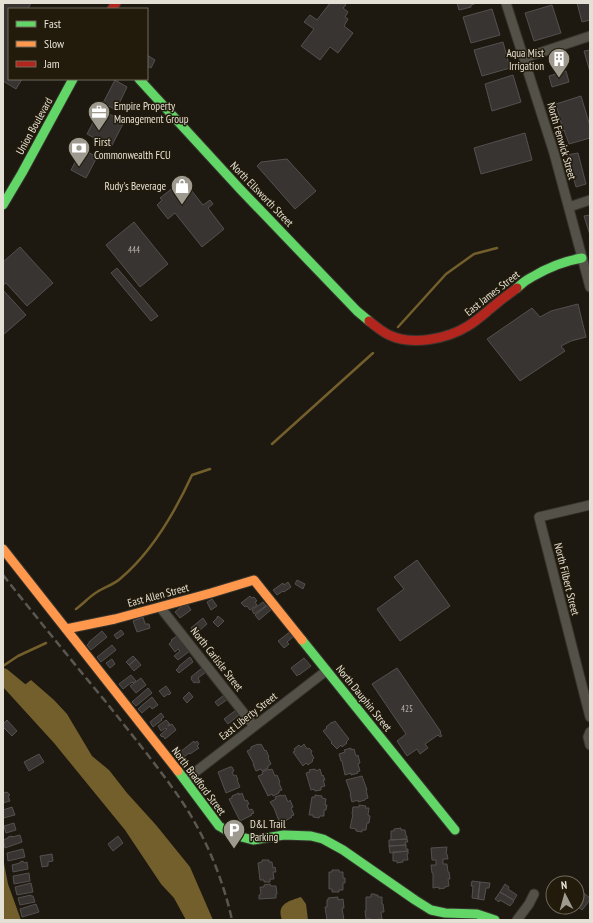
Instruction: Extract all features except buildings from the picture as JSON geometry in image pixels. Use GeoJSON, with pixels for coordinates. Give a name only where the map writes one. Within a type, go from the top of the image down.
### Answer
{"type":"FeatureCollection","features":[{"type":"Feature","properties":{"kind":"street","name":"North Fenwick Street"},"geometry":{"type":"LineString","coordinates":[[506,3],[547,131],[590,287]]}},
{"type":"Feature","properties":{"kind":"street"},"geometry":{"type":"LineString","coordinates":[[524,58],[590,36]]}},
{"type":"Feature","properties":{"kind":"street","name":"Union Boulevard"},"geometry":{"type":"LineString","coordinates":[[3,205],[72,80]]}},
{"type":"Feature","properties":{"kind":"street","name":"North Ellsworth Street"},"geometry":{"type":"LineString","coordinates":[[140,80],[240,189],[357,311],[371,323]]}},
{"type":"Feature","properties":{"kind":"street"},"geometry":{"type":"LineString","coordinates":[[569,207],[590,200]]}},
{"type":"Feature","properties":{"kind":"street","name":"East James Street"},"geometry":{"type":"LineString","coordinates":[[371,323],[389,335],[404,339],[427,340],[458,332],[479,319],[531,277],[556,265],[582,258]]}},
{"type":"Feature","properties":{"kind":"street","name":"North Filbert Street"},"geometry":{"type":"LineString","coordinates":[[590,505],[539,517],[590,717]]}},
{"type":"Feature","properties":{"kind":"street","name":"North Bradford Street"},"geometry":{"type":"LineString","coordinates":[[3,549],[185,780],[215,822],[226,831],[234,835],[253,840],[284,835],[305,835],[323,839],[343,850],[431,910],[445,913],[477,914],[495,920]]}},
{"type":"Feature","properties":{"kind":"street","name":"East Allen Street"},"geometry":{"type":"LineString","coordinates":[[66,629],[160,607],[254,580]]}},
{"type":"Feature","properties":{"kind":"street","name":"North Dauphin Street"},"geometry":{"type":"LineString","coordinates":[[254,580],[455,830]]}},
{"type":"Feature","properties":{"kind":"street","name":"North Carlisle Street"},"geometry":{"type":"LineString","coordinates":[[160,607],[254,726]]}},
{"type":"Feature","properties":{"kind":"street","name":"East Liberty Street"},"geometry":{"type":"LineString","coordinates":[[185,780],[326,671]]}},
{"type":"Feature","properties":{"kind":"street"},"geometry":{"type":"LineString","coordinates":[[590,732],[588,737],[590,745]]}},
{"type":"Feature","properties":{"kind":"street"},"geometry":{"type":"LineString","coordinates":[[517,920],[529,904],[534,894]]}},
{"type":"Feature","properties":{"kind":"shaded area"},"geometry":{"type":"Polygon","coordinates":[[[3,670],[18,690],[31,680],[54,700],[67,714],[92,756],[109,770],[190,867],[213,920],[186,920],[174,898],[161,884],[125,830],[54,743],[3,687],[3,670]]]}},
{"type":"Feature","properties":{"kind":"shaded area"},"geometry":{"type":"Polygon","coordinates":[[[3,858],[8,884],[21,920],[3,920],[3,858]]]}},
{"type":"Feature","properties":{"kind":"shaded area"},"geometry":{"type":"Polygon","coordinates":[[[301,897],[306,904],[308,920],[282,920],[282,907],[288,902],[301,897]]]}},
{"type":"Feature","properties":{"kind":"waterway"},"geometry":{"type":"LineString","coordinates":[[398,327],[446,274],[474,254],[497,248]]}},
{"type":"Feature","properties":{"kind":"waterway"},"geometry":{"type":"LineString","coordinates":[[272,444],[373,353]]}},
{"type":"Feature","properties":{"kind":"waterway"},"geometry":{"type":"LineString","coordinates":[[76,609],[94,594],[119,580],[133,567],[153,543],[171,517],[192,475],[210,469]]}},
{"type":"Feature","properties":{"kind":"waterway"},"geometry":{"type":"LineString","coordinates":[[3,666],[18,656],[46,643]]}},
{"type":"Feature","properties":{"kind":"waterway"},"geometry":{"type":"LineString","coordinates":[[3,675],[34,699]]}},
{"type":"Feature","properties":{"kind":"railway"},"geometry":{"type":"LineString","coordinates":[[3,575],[136,739],[183,803],[199,830],[213,859],[224,889],[232,920]]}},
{"type":"Feature","properties":{"kind":"traffic: fast"},"geometry":{"type":"LineString","coordinates":[[3,205],[72,80]]}},
{"type":"Feature","properties":{"kind":"traffic: fast"},"geometry":{"type":"LineString","coordinates":[[140,80],[240,189],[357,311],[369,321]]}},
{"type":"Feature","properties":{"kind":"traffic: fast"},"geometry":{"type":"LineString","coordinates":[[517,288],[528,279],[550,268],[582,258]]}},
{"type":"Feature","properties":{"kind":"traffic: fast"},"geometry":{"type":"LineString","coordinates":[[302,640],[455,830]]}},
{"type":"Feature","properties":{"kind":"traffic: fast"},"geometry":{"type":"LineString","coordinates":[[178,771],[219,826],[234,835],[253,840],[284,835],[311,836],[323,839],[343,850],[431,910],[445,913],[477,914],[495,920]]}},
{"type":"Feature","properties":{"kind":"traffic: slow"},"geometry":{"type":"LineString","coordinates":[[3,549],[178,771]]}},
{"type":"Feature","properties":{"kind":"traffic: slow"},"geometry":{"type":"LineString","coordinates":[[66,629],[115,619],[254,580],[302,640]]}},
{"type":"Feature","properties":{"kind":"traffic: jam"},"geometry":{"type":"LineString","coordinates":[[113,8],[116,3]]}},
{"type":"Feature","properties":{"kind":"traffic: jam"},"geometry":{"type":"LineString","coordinates":[[369,321],[383,332],[398,338],[408,340],[429,340],[460,331],[472,324],[517,288]]}},
{"type":"Feature","properties":{"kind":"place","name":"Aqua Mist Irrigation"},"geometry":{"type":"Point","coordinates":[559,78]}},
{"type":"Feature","properties":{"kind":"place","name":"Empire Property Management Group"},"geometry":{"type":"Point","coordinates":[99,132]}},
{"type":"Feature","properties":{"kind":"place","name":"First Commonwealth FCU"},"geometry":{"type":"Point","coordinates":[79,168]}},
{"type":"Feature","properties":{"kind":"place","name":"Rudy's Beverage"},"geometry":{"type":"Point","coordinates":[182,206]}},
{"type":"Feature","properties":{"kind":"place","name":"D&L Trail Parking"},"geometry":{"type":"Point","coordinates":[234,850]}}]}
